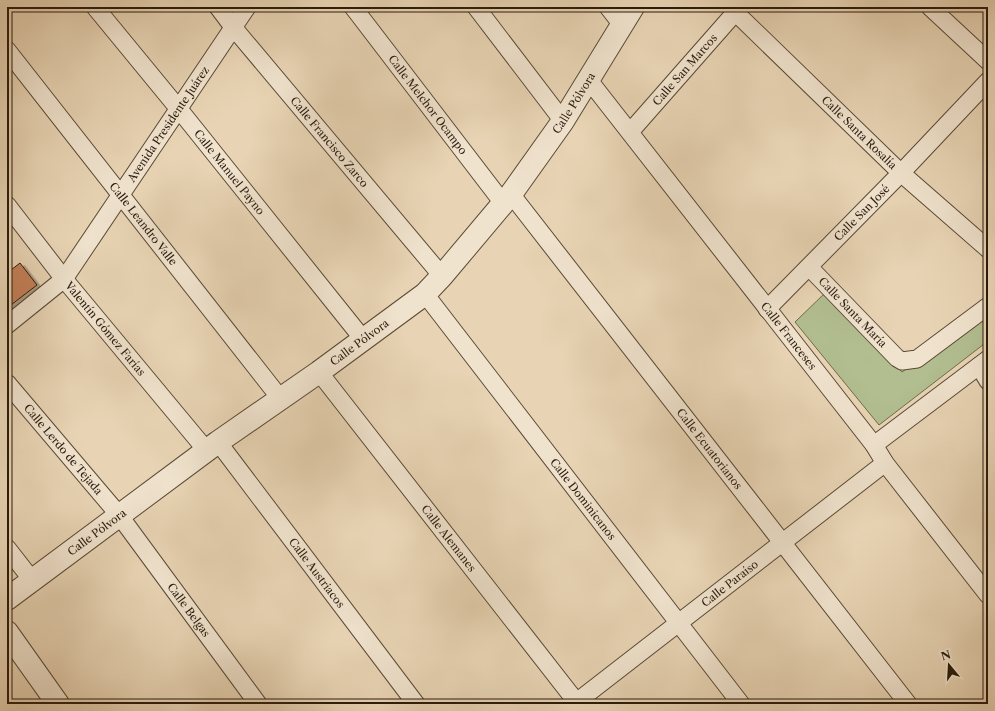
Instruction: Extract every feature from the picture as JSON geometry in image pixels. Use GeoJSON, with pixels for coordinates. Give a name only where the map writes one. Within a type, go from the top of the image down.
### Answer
{"type":"FeatureCollection","features":[{"type":"Feature","properties":{"kind":"street","name":"Calle Manuel Payno"},"geometry":{"type":"LineString","coordinates":[[95,7],[363,339]]}},
{"type":"Feature","properties":{"kind":"street","name":"Calle Francisco Zarco"},"geometry":{"type":"LineString","coordinates":[[218,7],[233,27],[442,276]]}},
{"type":"Feature","properties":{"kind":"street","name":"Avenida Presidente Juárez"},"geometry":{"type":"LineString","coordinates":[[7,326],[64,279],[246,7]]}},
{"type":"Feature","properties":{"kind":"street","name":"Calle Melchor Ocampo"},"geometry":{"type":"LineString","coordinates":[[353,7],[507,199]]}},
{"type":"Feature","properties":{"kind":"street"},"geometry":{"type":"LineString","coordinates":[[476,7],[563,122]]}},
{"type":"Feature","properties":{"kind":"street"},"geometry":{"type":"LineString","coordinates":[[608,7],[622,25]]}},
{"type":"Feature","properties":{"kind":"street","name":"Calle Pólvora"},"geometry":{"type":"LineString","coordinates":[[7,599],[212,446],[319,372],[425,294],[507,199],[563,122],[633,7]]}},
{"type":"Feature","properties":{"kind":"street"},"geometry":{"type":"LineString","coordinates":[[930,7],[988,61]]}},
{"type":"Feature","properties":{"kind":"street","name":"Calle San Marcos"},"geometry":{"type":"LineString","coordinates":[[630,132],[738,9]]}},
{"type":"Feature","properties":{"kind":"street","name":"Calle Santa Rosalía"},"geometry":{"type":"LineString","coordinates":[[738,9],[901,173],[988,249]]}},
{"type":"Feature","properties":{"kind":"street","name":"Calle Leandro Valle"},"geometry":{"type":"LineString","coordinates":[[7,50],[280,398]]}},
{"type":"Feature","properties":{"kind":"street","name":"Calle Franceses"},"geometry":{"type":"LineString","coordinates":[[588,79],[874,445],[885,464],[982,576],[988,594]]}},
{"type":"Feature","properties":{"kind":"street","name":"Calle San José"},"geometry":{"type":"LineString","coordinates":[[768,309],[901,173],[988,81]]}},
{"type":"Feature","properties":{"kind":"street","name":"Calle Ecuatorianos"},"geometry":{"type":"LineString","coordinates":[[507,199],[784,543],[908,704]]}},
{"type":"Feature","properties":{"kind":"street","name":"Valentín Gómez Farías"},"geometry":{"type":"LineString","coordinates":[[7,205],[64,279],[212,446]]}},
{"type":"Feature","properties":{"kind":"street","name":"Calle Santa María"},"geometry":{"type":"LineString","coordinates":[[809,267],[897,358],[902,361],[917,358],[988,306]]}},
{"type":"Feature","properties":{"kind":"street","name":"Calle Dominicanos"},"geometry":{"type":"LineString","coordinates":[[425,294],[741,704]]}},
{"type":"Feature","properties":{"kind":"street"},"geometry":{"type":"LineString","coordinates":[[874,445],[983,362],[988,381]]}},
{"type":"Feature","properties":{"kind":"street","name":"Calle Alemanes"},"geometry":{"type":"LineString","coordinates":[[319,372],[576,703]]}},
{"type":"Feature","properties":{"kind":"street","name":"Calle Lerdo de Tejada"},"geometry":{"type":"LineString","coordinates":[[7,384],[119,516]]}},
{"type":"Feature","properties":{"kind":"street","name":"Calle Austriacos"},"geometry":{"type":"LineString","coordinates":[[212,446],[416,704]]}},
{"type":"Feature","properties":{"kind":"street","name":"Calle Paraíso"},"geometry":{"type":"LineString","coordinates":[[576,703],[885,464]]}},
{"type":"Feature","properties":{"kind":"street","name":"Calle Belgas"},"geometry":{"type":"LineString","coordinates":[[119,516],[258,704]]}},
{"type":"Feature","properties":{"kind":"street"},"geometry":{"type":"LineString","coordinates":[[7,548],[32,580]]}},
{"type":"Feature","properties":{"kind":"street"},"geometry":{"type":"LineString","coordinates":[[7,632],[58,704]]}},
{"type":"Feature","properties":{"kind":"green space"},"geometry":{"type":"Polygon","coordinates":[[[825,293],[902,372],[988,310],[988,341],[879,425],[795,322],[825,293]]]}},
{"type":"Feature","properties":{"kind":"building"},"geometry":{"type":"Polygon","coordinates":[[[20,263],[37,285],[7,308],[7,273],[20,263]]]}}]}
